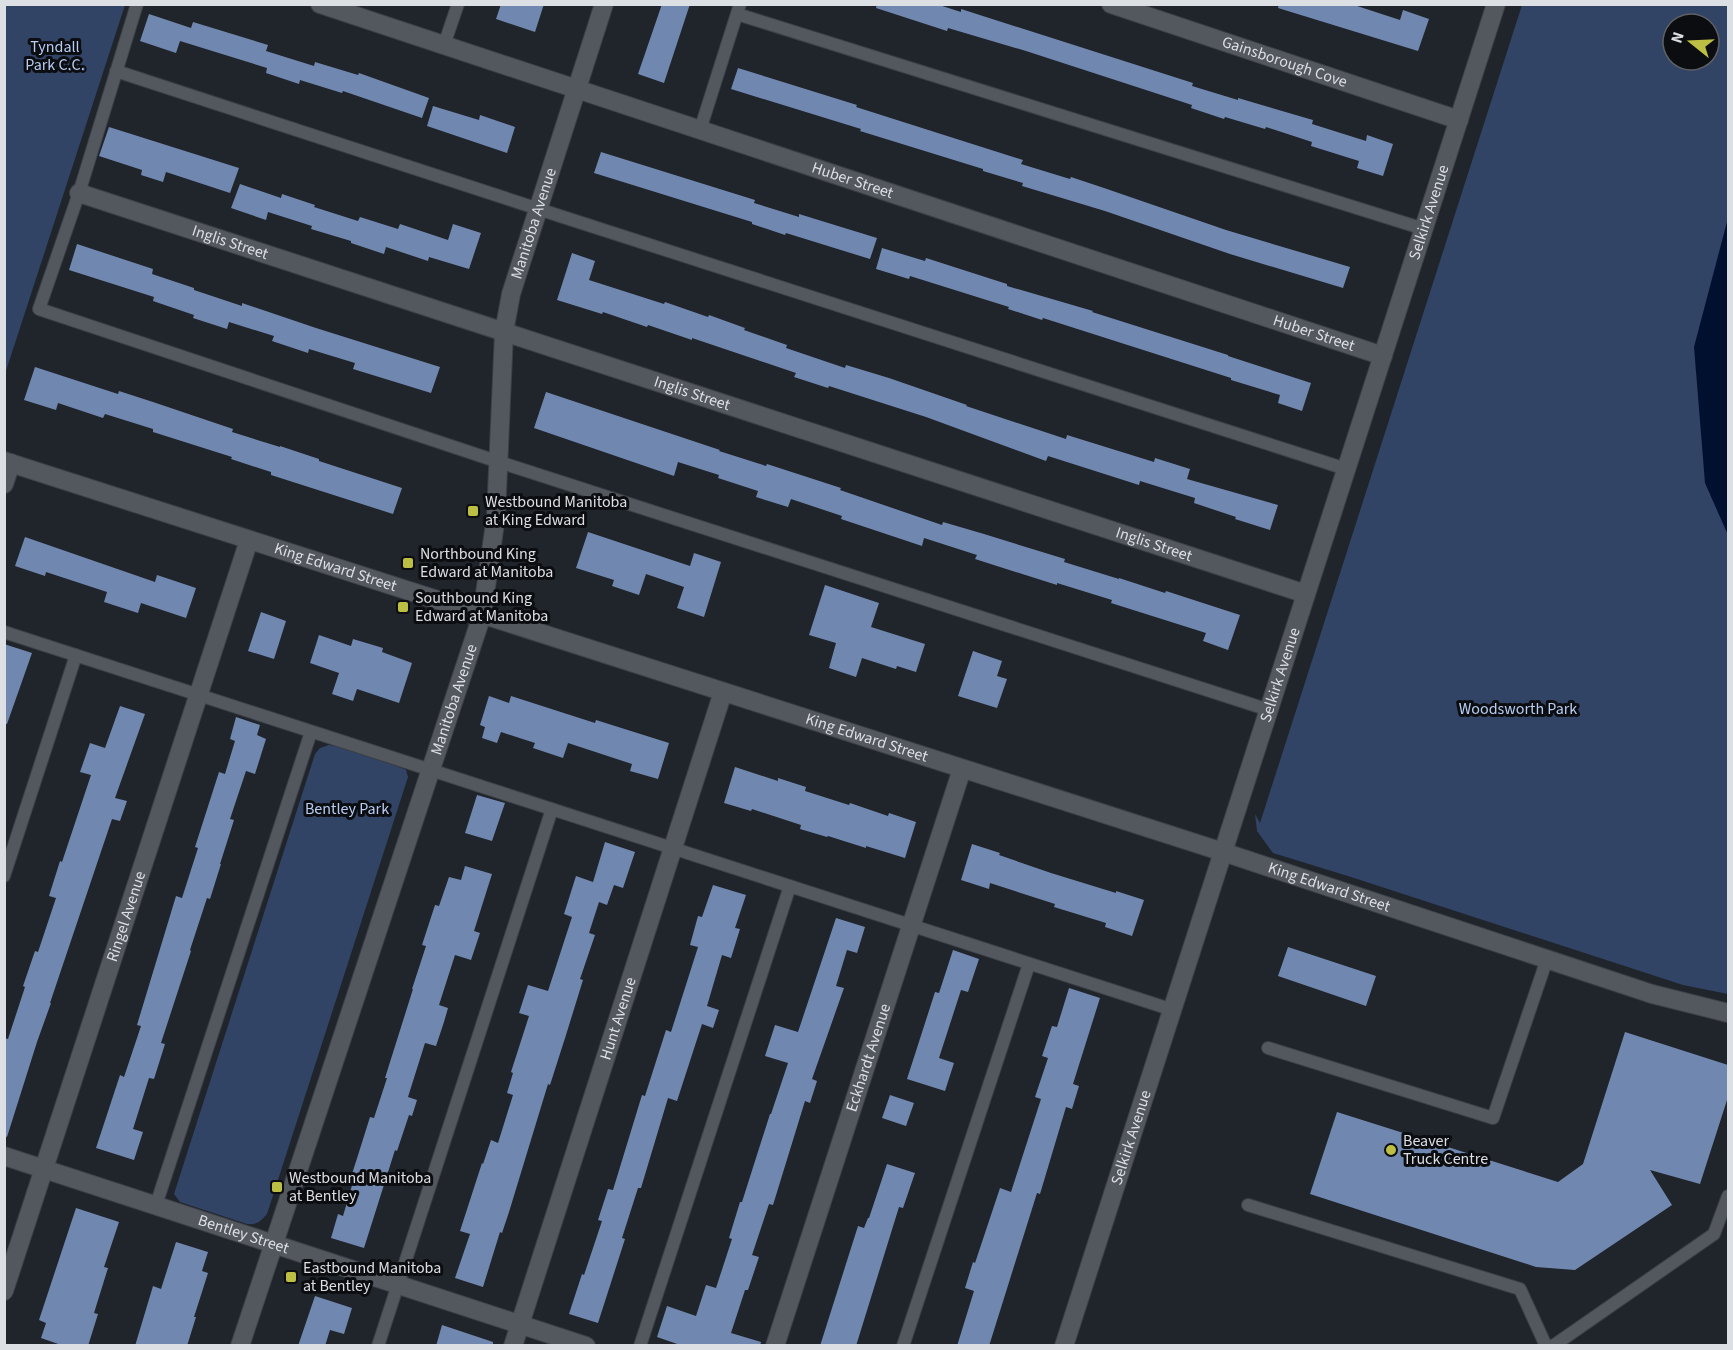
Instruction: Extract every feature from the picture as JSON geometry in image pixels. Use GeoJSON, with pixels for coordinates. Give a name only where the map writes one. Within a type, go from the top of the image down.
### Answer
{"type":"FeatureCollection","features":[{"type":"Feature","properties":{"kind":"street","name":"Huber Street"},"geometry":{"type":"LineString","coordinates":[[321,4],[1383,356]]}},
{"type":"Feature","properties":{"kind":"street","name":"Manitoba Avenue"},"geometry":{"type":"LineString","coordinates":[[240,1346],[482,615],[496,516],[504,332],[511,294],[604,4]]}},
{"type":"Feature","properties":{"kind":"street","name":"Gainsborough Cove"},"geometry":{"type":"LineString","coordinates":[[1111,4],[1459,120]]}},
{"type":"Feature","properties":{"kind":"street","name":"Selkirk Avenue"},"geometry":{"type":"LineString","coordinates":[[1064,1346],[1496,4]]}},
{"type":"Feature","properties":{"kind":"street","name":"Inglis Street"},"geometry":{"type":"LineString","coordinates":[[79,193],[1306,594]]}},
{"type":"Feature","properties":{"kind":"street","name":"King Edward Street"},"geometry":{"type":"LineString","coordinates":[[8,462],[1223,852],[1652,994],[1728,1013]]}},
{"type":"Feature","properties":{"kind":"street"},"geometry":{"type":"LineString","coordinates":[[4,484],[8,462]]}},
{"type":"Feature","properties":{"kind":"street","name":"Ringel Avenue"},"geometry":{"type":"LineString","coordinates":[[4,1291],[249,540]]}},
{"type":"Feature","properties":{"kind":"street","name":"Hunt Avenue"},"geometry":{"type":"LineString","coordinates":[[513,1346],[723,692]]}},
{"type":"Feature","properties":{"kind":"street","name":"Eckhardt Avenue"},"geometry":{"type":"LineString","coordinates":[[775,1346],[962,769]]}},
{"type":"Feature","properties":{"kind":"street","name":"Bentley Street"},"geometry":{"type":"LineString","coordinates":[[4,1156],[586,1346]]}},
{"type":"Feature","properties":{"kind":"lane"},"geometry":{"type":"LineString","coordinates":[[136,4],[79,193],[39,309],[499,462],[1269,710]]}},
{"type":"Feature","properties":{"kind":"lane"},"geometry":{"type":"LineString","coordinates":[[444,45],[458,4]]}},
{"type":"Feature","properties":{"kind":"lane"},"geometry":{"type":"LineString","coordinates":[[700,130],[738,9],[1424,229]]}},
{"type":"Feature","properties":{"kind":"lane"},"geometry":{"type":"LineString","coordinates":[[116,71],[1346,469]]}},
{"type":"Feature","properties":{"kind":"lane"},"geometry":{"type":"LineString","coordinates":[[4,632],[1173,1010]]}},
{"type":"Feature","properties":{"kind":"lane"},"geometry":{"type":"LineString","coordinates":[[4,876],[76,656]]}},
{"type":"Feature","properties":{"kind":"lane"},"geometry":{"type":"LineString","coordinates":[[156,1205],[311,732]]}},
{"type":"Feature","properties":{"kind":"lane"},"geometry":{"type":"LineString","coordinates":[[378,1346],[552,809]]}},
{"type":"Feature","properties":{"kind":"lane"},"geometry":{"type":"LineString","coordinates":[[640,1346],[790,886]]}},
{"type":"Feature","properties":{"kind":"lane"},"geometry":{"type":"LineString","coordinates":[[1268,1048],[1493,1118],[1547,959]]}},
{"type":"Feature","properties":{"kind":"lane"},"geometry":{"type":"LineString","coordinates":[[903,1346],[1029,964]]}},
{"type":"Feature","properties":{"kind":"lane"},"geometry":{"type":"LineString","coordinates":[[1553,1346],[1714,1234],[1728,1196]]}},
{"type":"Feature","properties":{"kind":"lane"},"geometry":{"type":"LineString","coordinates":[[1248,1204],[1520,1290],[1546,1346]]}},
{"type":"Feature","properties":{"kind":"green space","name":"Tyndall Park C.C."},"geometry":{"type":"Polygon","coordinates":[[[4,5],[125,5],[5,374],[4,5]]]}},
{"type":"Feature","properties":{"kind":"green space","name":"Woodsworth Park"},"geometry":{"type":"Polygon","coordinates":[[[1522,5],[1728,5],[1728,994],[1683,985],[1273,853],[1257,831],[1255,814],[1260,823],[1522,5]]]}},
{"type":"Feature","properties":{"kind":"green space","name":"Bentley Park"},"geometry":{"type":"Polygon","coordinates":[[[329,745],[343,747],[399,767],[406,770],[408,777],[267,1214],[254,1224],[247,1224],[180,1202],[174,1194],[315,754],[320,748],[329,745]]]}},
{"type":"Feature","properties":{"kind":"shaded area"},"geometry":{"type":"Polygon","coordinates":[[[1728,218],[1728,535],[1705,483],[1694,347],[1728,218]]]}},
{"type":"Feature","properties":{"kind":"building"},"geometry":{"type":"Polygon","coordinates":[[[501,4],[544,4],[535,32],[496,19],[501,4]]]}},
{"type":"Feature","properties":{"kind":"building"},"geometry":{"type":"Polygon","coordinates":[[[662,4],[690,4],[664,83],[638,74],[662,4]]]}},
{"type":"Feature","properties":{"kind":"building"},"geometry":{"type":"Polygon","coordinates":[[[877,4],[936,4],[961,12],[961,9],[1193,83],[1192,86],[1313,120],[1312,124],[1366,141],[1367,135],[1393,144],[1383,176],[1357,168],[1359,161],[1311,146],[1312,142],[1266,127],[1265,129],[1225,117],[1224,119],[1191,108],[1192,105],[1026,51],[948,28],[947,31],[876,8],[877,4]]]}},
{"type":"Feature","properties":{"kind":"building"},"geometry":{"type":"Polygon","coordinates":[[[1279,4],[1351,4],[1400,20],[1403,10],[1429,19],[1418,51],[1278,8],[1279,4]]]}},
{"type":"Feature","properties":{"kind":"building"},"geometry":{"type":"Polygon","coordinates":[[[149,14],[191,28],[193,22],[268,45],[266,51],[314,66],[315,62],[358,75],[359,73],[429,98],[422,118],[343,91],[342,93],[300,80],[299,84],[266,73],[267,68],[180,41],[176,53],[140,41],[149,14]]]}},
{"type":"Feature","properties":{"kind":"building"},"geometry":{"type":"Polygon","coordinates":[[[738,68],[1023,160],[1021,164],[1070,179],[1071,177],[1226,230],[1350,267],[1343,288],[1230,254],[1105,211],[1022,186],[1023,183],[983,171],[983,169],[731,89],[738,68]]]}},
{"type":"Feature","properties":{"kind":"building"},"geometry":{"type":"Polygon","coordinates":[[[433,106],[479,120],[480,115],[515,127],[507,153],[427,126],[433,106]]]}},
{"type":"Feature","properties":{"kind":"building"},"geometry":{"type":"Polygon","coordinates":[[[109,127],[239,168],[230,193],[166,172],[163,182],[141,175],[142,170],[99,156],[109,127]]]}},
{"type":"Feature","properties":{"kind":"building"},"geometry":{"type":"Polygon","coordinates":[[[601,152],[755,200],[754,203],[877,238],[870,259],[786,233],[785,235],[752,224],[752,222],[594,173],[601,152]]]}},
{"type":"Feature","properties":{"kind":"building"},"geometry":{"type":"Polygon","coordinates":[[[240,184],[281,198],[282,194],[358,221],[360,217],[398,229],[400,224],[448,240],[453,224],[481,233],[469,269],[429,257],[428,261],[386,247],[384,254],[311,229],[312,226],[268,212],[266,220],[231,208],[240,184]]]}},
{"type":"Feature","properties":{"kind":"building"},"geometry":{"type":"Polygon","coordinates":[[[77,244],[153,269],[152,274],[194,288],[194,290],[242,306],[242,303],[440,367],[431,393],[353,369],[355,363],[309,349],[308,353],[272,341],[274,336],[229,322],[227,329],[193,318],[194,315],[153,301],[154,297],[69,270],[77,244]]]}},
{"type":"Feature","properties":{"kind":"building"},"geometry":{"type":"Polygon","coordinates":[[[882,248],[925,261],[926,258],[1311,383],[1302,411],[1278,403],[1280,395],[1231,380],[1231,378],[1043,318],[1042,320],[1008,309],[1009,307],[910,276],[909,279],[876,269],[882,248]]]}},
{"type":"Feature","properties":{"kind":"building"},"geometry":{"type":"Polygon","coordinates":[[[572,253],[595,261],[589,280],[708,317],[709,315],[787,345],[786,348],[845,368],[846,365],[889,378],[1066,439],[1067,435],[1154,462],[1155,458],[1190,469],[1187,479],[1278,505],[1270,530],[1194,503],[1195,498],[1140,481],[1139,485],[1048,456],[1046,461],[926,417],[794,377],[796,373],[692,338],[692,340],[648,325],[647,327],[557,300],[572,253]]]}},
{"type":"Feature","properties":{"kind":"building"},"geometry":{"type":"Polygon","coordinates":[[[35,367],[118,394],[119,391],[153,402],[233,429],[232,432],[402,488],[393,514],[271,475],[271,472],[231,459],[232,457],[105,414],[103,418],[58,403],[56,410],[24,400],[35,367]]]}},
{"type":"Feature","properties":{"kind":"building"},"geometry":{"type":"Polygon","coordinates":[[[546,392],[719,451],[841,488],[840,490],[942,525],[943,522],[984,534],[1065,559],[1064,562],[1240,615],[1228,650],[1203,641],[1206,633],[1111,603],[1112,600],[975,559],[977,555],[924,538],[922,546],[841,519],[842,516],[791,499],[788,507],[756,497],[758,491],[678,462],[674,476],[534,428],[546,392]]]}},
{"type":"Feature","properties":{"kind":"building"},"geometry":{"type":"Polygon","coordinates":[[[588,532],[690,566],[694,553],[721,562],[704,617],[677,608],[684,587],[646,574],[639,595],[612,586],[614,580],[576,568],[588,532]]]}},
{"type":"Feature","properties":{"kind":"building"},"geometry":{"type":"Polygon","coordinates":[[[25,537],[155,582],[157,575],[196,588],[186,618],[141,603],[138,613],[104,602],[107,592],[46,572],[45,576],[15,566],[25,537]]]}},
{"type":"Feature","properties":{"kind":"building"},"geometry":{"type":"Polygon","coordinates":[[[825,585],[879,603],[871,627],[925,644],[916,672],[897,666],[896,669],[862,658],[856,677],[829,668],[836,643],[809,635],[825,585]]]}},
{"type":"Feature","properties":{"kind":"building"},"geometry":{"type":"Polygon","coordinates":[[[261,612],[286,621],[274,659],[248,651],[261,612]]]}},
{"type":"Feature","properties":{"kind":"building"},"geometry":{"type":"Polygon","coordinates":[[[319,635],[351,646],[353,639],[383,648],[382,652],[412,663],[399,703],[357,689],[353,701],[332,694],[339,673],[310,663],[319,635]]]}},
{"type":"Feature","properties":{"kind":"building"},"geometry":{"type":"Polygon","coordinates":[[[4,644],[32,653],[7,724],[4,724],[4,644]]]}},
{"type":"Feature","properties":{"kind":"building"},"geometry":{"type":"Polygon","coordinates":[[[973,651],[1002,661],[997,676],[1007,679],[997,708],[958,696],[973,651]]]}},
{"type":"Feature","properties":{"kind":"building"},"geometry":{"type":"Polygon","coordinates":[[[489,696],[509,703],[511,696],[595,723],[596,720],[669,743],[658,779],[630,771],[632,764],[568,743],[563,758],[533,748],[535,743],[501,732],[497,743],[482,738],[485,727],[480,725],[489,696]]]}},
{"type":"Feature","properties":{"kind":"building"},"geometry":{"type":"Polygon","coordinates":[[[120,706],[145,714],[115,798],[127,801],[120,821],[112,819],[7,1137],[4,1136],[4,1038],[8,1039],[25,987],[23,986],[35,951],[38,952],[56,898],[49,896],[91,775],[80,772],[90,743],[105,748],[120,706]]]}},
{"type":"Feature","properties":{"kind":"building"},"geometry":{"type":"Polygon","coordinates":[[[236,717],[260,725],[257,735],[266,739],[255,774],[246,771],[230,819],[234,820],[221,864],[210,899],[207,898],[161,1043],[165,1044],[154,1079],[149,1078],[133,1129],[143,1132],[134,1160],[96,1148],[120,1075],[124,1077],[141,1026],[137,1025],[176,896],[182,898],[198,848],[195,847],[219,772],[225,774],[235,741],[230,739],[236,717]]]}},
{"type":"Feature","properties":{"kind":"building"},"geometry":{"type":"Polygon","coordinates":[[[735,767],[778,781],[778,778],[806,787],[805,791],[849,805],[850,803],[888,816],[889,813],[916,822],[905,858],[800,829],[801,825],[752,809],[751,811],[724,803],[735,767]]]}},
{"type":"Feature","properties":{"kind":"building"},"geometry":{"type":"Polygon","coordinates":[[[477,795],[505,803],[492,841],[465,833],[477,795]]]}},
{"type":"Feature","properties":{"kind":"building"},"geometry":{"type":"Polygon","coordinates":[[[605,842],[635,852],[623,888],[614,885],[607,905],[599,902],[589,933],[595,935],[580,979],[583,980],[483,1287],[455,1278],[470,1234],[460,1231],[482,1163],[491,1140],[498,1143],[513,1095],[507,1093],[513,1073],[511,1072],[529,1016],[519,1013],[528,985],[548,991],[572,917],[564,914],[576,876],[593,882],[605,842]]]}},
{"type":"Feature","properties":{"kind":"building"},"geometry":{"type":"Polygon","coordinates":[[[972,844],[1051,873],[1144,900],[1132,936],[1105,927],[1106,923],[1054,907],[1055,904],[990,883],[989,889],[961,880],[972,844]]]}},
{"type":"Feature","properties":{"kind":"building"},"geometry":{"type":"Polygon","coordinates":[[[465,866],[492,874],[474,931],[480,933],[471,960],[455,955],[439,1005],[448,1008],[444,1022],[436,1046],[425,1043],[408,1097],[417,1100],[412,1116],[409,1115],[397,1151],[395,1150],[364,1248],[331,1238],[338,1214],[343,1216],[355,1175],[352,1174],[370,1117],[374,1118],[387,1078],[385,1078],[426,946],[422,945],[435,905],[439,906],[449,877],[461,880],[465,866]]]}},
{"type":"Feature","properties":{"kind":"building"},"geometry":{"type":"Polygon","coordinates":[[[713,885],[746,895],[735,928],[740,929],[731,958],[722,955],[707,1006],[719,1010],[713,1028],[702,1024],[677,1101],[668,1098],[641,1188],[638,1188],[622,1238],[625,1239],[598,1323],[569,1314],[602,1221],[598,1220],[608,1189],[613,1190],[642,1095],[645,1096],[666,1030],[671,1032],[698,947],[690,945],[698,916],[702,917],[713,885]]]}},
{"type":"Feature","properties":{"kind":"building"},"geometry":{"type":"Polygon","coordinates":[[[836,918],[865,927],[857,953],[847,950],[836,986],[844,988],[812,1079],[817,1081],[810,1103],[805,1101],[773,1205],[769,1204],[752,1255],[759,1257],[731,1333],[761,1342],[760,1346],[683,1346],[657,1337],[667,1306],[696,1316],[706,1285],[716,1288],[732,1239],[729,1238],[740,1202],[742,1202],[788,1063],[765,1056],[775,1025],[798,1032],[836,918]]]}},
{"type":"Feature","properties":{"kind":"building"},"geometry":{"type":"Polygon","coordinates":[[[1288,947],[1376,976],[1366,1006],[1278,976],[1288,947]]]}},
{"type":"Feature","properties":{"kind":"building"},"geometry":{"type":"Polygon","coordinates":[[[953,950],[979,959],[968,992],[961,990],[939,1058],[954,1063],[945,1091],[907,1079],[935,992],[939,993],[953,950]]]}},
{"type":"Feature","properties":{"kind":"building"},"geometry":{"type":"Polygon","coordinates":[[[1069,988],[1100,998],[1073,1084],[1079,1086],[1072,1109],[1066,1107],[1040,1194],[1037,1193],[989,1346],[957,1346],[974,1291],[965,1288],[973,1262],[975,1263],[1000,1188],[1011,1192],[1041,1099],[1035,1097],[1048,1058],[1042,1056],[1052,1026],[1057,1027],[1069,988]]]}},
{"type":"Feature","properties":{"kind":"building","name":"Beaver Truck Centre"},"geometry":{"type":"Polygon","coordinates":[[[1625,1032],[1728,1065],[1728,1097],[1700,1184],[1650,1170],[1672,1205],[1575,1270],[1536,1267],[1310,1194],[1337,1112],[1558,1182],[1583,1164],[1625,1032]]]}},
{"type":"Feature","properties":{"kind":"building"},"geometry":{"type":"Polygon","coordinates":[[[890,1095],[914,1103],[906,1126],[882,1118],[890,1095]]]}},
{"type":"Feature","properties":{"kind":"building"},"geometry":{"type":"Polygon","coordinates":[[[887,1164],[915,1173],[903,1208],[899,1207],[856,1346],[820,1346],[858,1226],[864,1228],[869,1218],[887,1164]]]}},
{"type":"Feature","properties":{"kind":"building"},"geometry":{"type":"Polygon","coordinates":[[[76,1208],[119,1222],[104,1267],[108,1268],[94,1313],[98,1314],[88,1346],[64,1346],[41,1338],[46,1323],[39,1320],[76,1208]]]}},
{"type":"Feature","properties":{"kind":"building"},"geometry":{"type":"Polygon","coordinates":[[[176,1242],[208,1252],[202,1271],[208,1273],[187,1346],[135,1346],[153,1286],[161,1289],[176,1242]]]}},
{"type":"Feature","properties":{"kind":"building"},"geometry":{"type":"Polygon","coordinates":[[[315,1296],[352,1308],[344,1334],[330,1330],[325,1346],[298,1346],[315,1296]]]}},
{"type":"Feature","properties":{"kind":"building"},"geometry":{"type":"Polygon","coordinates":[[[442,1325],[493,1342],[493,1346],[436,1346],[442,1325]]]}},
{"type":"Feature","properties":{"kind":"place","name":"Westbound Manitoba at King Edward"},"geometry":{"type":"Point","coordinates":[473,511]}},
{"type":"Feature","properties":{"kind":"place","name":"Northbound King Edward at Manitoba"},"geometry":{"type":"Point","coordinates":[408,563]}},
{"type":"Feature","properties":{"kind":"place","name":"Southbound King Edward at Manitoba"},"geometry":{"type":"Point","coordinates":[403,607]}},
{"type":"Feature","properties":{"kind":"place","name":"Beaver Truck Centre"},"geometry":{"type":"Point","coordinates":[1391,1150]}},
{"type":"Feature","properties":{"kind":"place","name":"Westbound Manitoba at Bentley"},"geometry":{"type":"Point","coordinates":[277,1187]}},
{"type":"Feature","properties":{"kind":"place","name":"Eastbound Manitoba at Bentley"},"geometry":{"type":"Point","coordinates":[291,1277]}}]}
